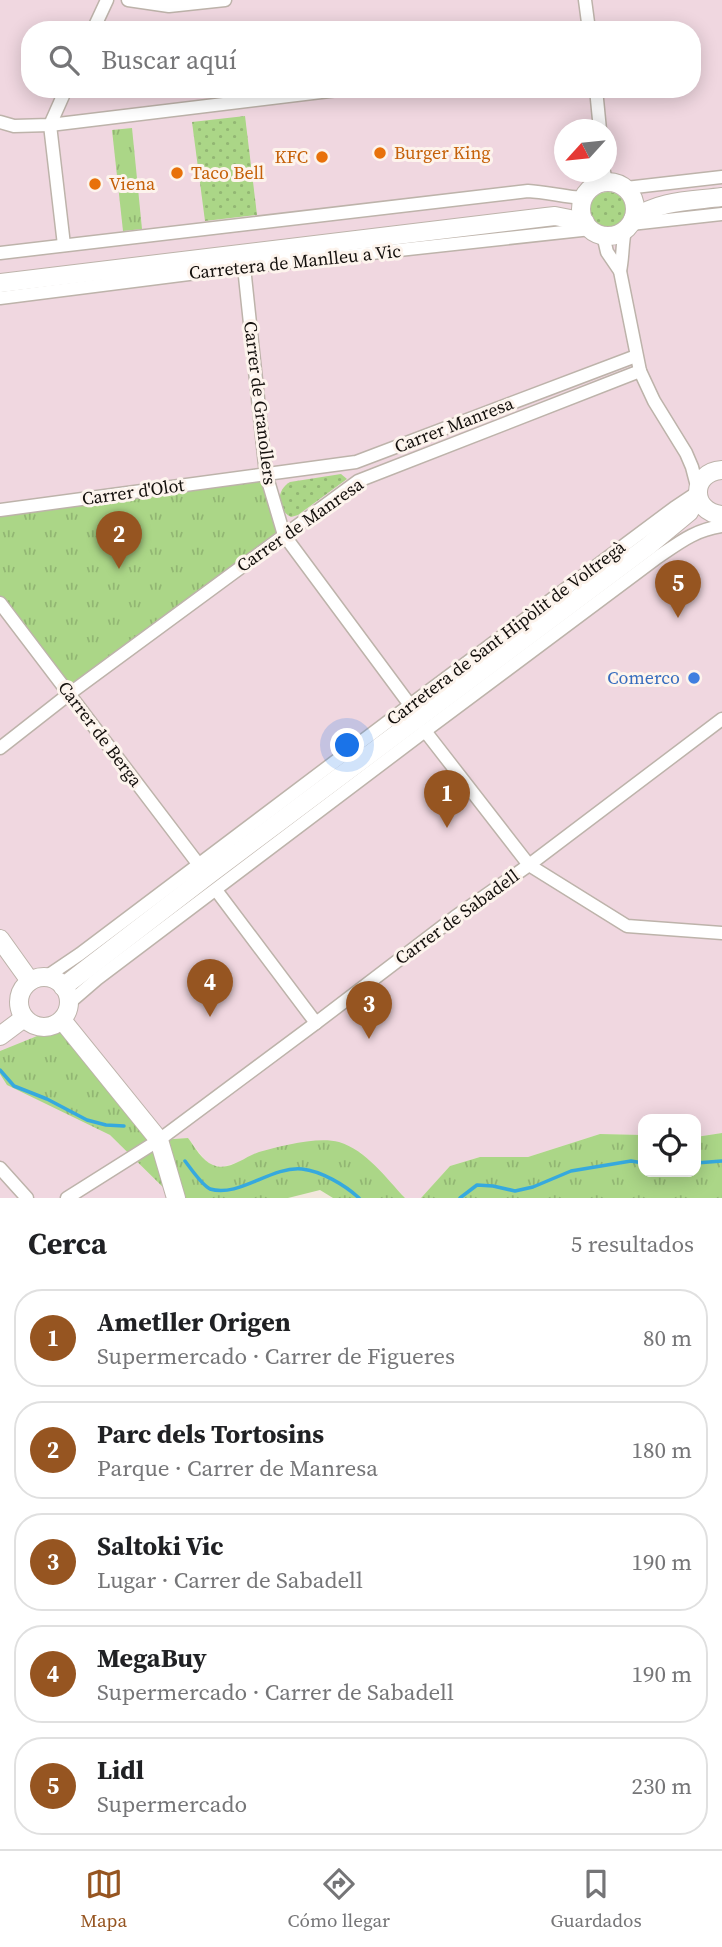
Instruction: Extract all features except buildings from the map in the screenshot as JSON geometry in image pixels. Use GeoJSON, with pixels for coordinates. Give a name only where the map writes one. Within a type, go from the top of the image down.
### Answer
{"type":"FeatureCollection","features":[{"type":"Feature","properties":{"kind":"street"},"geometry":{"type":"LineString","coordinates":[[97,21],[107,0]]}},
{"type":"Feature","properties":{"kind":"street"},"geometry":{"type":"LineString","coordinates":[[128,0],[169,6],[225,0]]}},
{"type":"Feature","properties":{"kind":"street"},"geometry":{"type":"LineString","coordinates":[[585,0],[588,21]]}},
{"type":"Feature","properties":{"kind":"street"},"geometry":{"type":"LineString","coordinates":[[62,98],[50,125],[64,245]]}},
{"type":"Feature","properties":{"kind":"street"},"geometry":{"type":"LineString","coordinates":[[0,122],[14,125],[50,125],[272,98]]}},
{"type":"Feature","properties":{"kind":"street"},"geometry":{"type":"LineString","coordinates":[[597,98],[599,119]]}},
{"type":"Feature","properties":{"kind":"street"},"geometry":{"type":"LineString","coordinates":[[629,193],[722,177]]}},
{"type":"Feature","properties":{"kind":"street"},"geometry":{"type":"LineString","coordinates":[[598,182],[583,199],[582,213],[620,271]]}},
{"type":"Feature","properties":{"kind":"street"},"geometry":{"type":"LineString","coordinates":[[614,182],[629,193],[663,204]]}},
{"type":"Feature","properties":{"kind":"street"},"geometry":{"type":"LineString","coordinates":[[0,253],[528,191],[583,199]]}},
{"type":"Feature","properties":{"kind":"street"},"geometry":{"type":"LineString","coordinates":[[629,193],[635,207],[623,240],[620,271],[640,371],[692,467],[705,508],[720,518]]}},
{"type":"Feature","properties":{"kind":"street"},"geometry":{"type":"LineString","coordinates":[[593,229],[614,235],[643,212],[663,204],[722,197]]}},
{"type":"Feature","properties":{"kind":"street","name":"Carretera de Manlleu a Vic"},"geometry":{"type":"LineString","coordinates":[[0,283],[555,216],[583,199]]}},
{"type":"Feature","properties":{"kind":"street"},"geometry":{"type":"LineString","coordinates":[[630,224],[722,214]]}},
{"type":"Feature","properties":{"kind":"street","name":"Carretera de Manlleu a Vic"},"geometry":{"type":"LineString","coordinates":[[555,216],[593,229]]}},
{"type":"Feature","properties":{"kind":"street","name":"Carretera de Manlleu a Vic"},"geometry":{"type":"LineString","coordinates":[[0,298],[244,267],[593,229]]}},
{"type":"Feature","properties":{"kind":"street","name":"Carrer de Granollers"},"geometry":{"type":"LineString","coordinates":[[244,267],[266,474],[284,535],[410,705]]}},
{"type":"Feature","properties":{"kind":"street","name":"Carrer Manresa"},"geometry":{"type":"LineString","coordinates":[[266,474],[356,462],[636,356]]}},
{"type":"Feature","properties":{"kind":"street","name":"Carrer de Manresa"},"geometry":{"type":"LineString","coordinates":[[0,748],[358,481],[640,371]]}},
{"type":"Feature","properties":{"kind":"street"},"geometry":{"type":"LineString","coordinates":[[681,444],[699,461],[721,470]]}},
{"type":"Feature","properties":{"kind":"street"},"geometry":{"type":"LineString","coordinates":[[698,492],[705,477],[721,470]]}},
{"type":"Feature","properties":{"kind":"street","name":"Carrer d'Olot"},"geometry":{"type":"LineString","coordinates":[[0,510],[266,474]]}},
{"type":"Feature","properties":{"kind":"street","name":"Carretera de Sant Hipòlit de Voltregà"},"geometry":{"type":"LineString","coordinates":[[64,1004],[207,876],[690,512],[698,492]]}},
{"type":"Feature","properties":{"kind":"street","name":"Carretera de Sant Hipòlit de Voltregà"},"geometry":{"type":"LineString","coordinates":[[38,979],[80,954],[698,492]]}},
{"type":"Feature","properties":{"kind":"street","name":"Carretera de Sant Hipòlit de Voltregà"},"geometry":{"type":"LineString","coordinates":[[659,556],[676,523],[693,516],[720,518]]}},
{"type":"Feature","properties":{"kind":"street","name":"Carretera de Sant Hipòlit de Voltregà"},"geometry":{"type":"LineString","coordinates":[[64,1004],[659,556],[720,518]]}},
{"type":"Feature","properties":{"kind":"street","name":"Carrer de Berga"},"geometry":{"type":"LineString","coordinates":[[0,603],[199,865]]}},
{"type":"Feature","properties":{"kind":"street","name":"Carrer de Sabadell"},"geometry":{"type":"LineString","coordinates":[[68,1198],[84,1193],[159,1140],[722,719]]}},
{"type":"Feature","properties":{"kind":"street"},"geometry":{"type":"LineString","coordinates":[[425,731],[528,865],[627,926],[722,933]]}},
{"type":"Feature","properties":{"kind":"street"},"geometry":{"type":"LineString","coordinates":[[216,890],[316,1023]]}},
{"type":"Feature","properties":{"kind":"street"},"geometry":{"type":"LineString","coordinates":[[0,939],[38,979]]}},
{"type":"Feature","properties":{"kind":"street"},"geometry":{"type":"LineString","coordinates":[[64,1004],[51,1026],[43,1027],[31,1024],[24,1018],[19,1000],[24,987],[38,979],[56,980],[64,1004],[159,1140],[176,1198]]}},
{"type":"Feature","properties":{"kind":"street"},"geometry":{"type":"LineString","coordinates":[[0,1036],[24,1018]]}},
{"type":"Feature","properties":{"kind":"street"},"geometry":{"type":"LineString","coordinates":[[0,1168],[27,1198]]}},
{"type":"Feature","properties":{"kind":"shaded area"},"geometry":{"type":"Polygon","coordinates":[[[0,0],[722,0],[722,1133],[701,1136],[701,1114],[638,1114],[638,1135],[600,1134],[528,1157],[480,1157],[450,1166],[421,1198],[405,1198],[360,1152],[257,1153],[222,1167],[205,1160],[188,1138],[159,1140],[62,1027],[0,1051],[0,0]]]}},
{"type":"Feature","properties":{"kind":"shaded area"},"geometry":{"type":"Polygon","coordinates":[[[0,1074],[8,1085],[110,1135],[174,1198],[0,1198],[0,1074]]]}},
{"type":"Feature","properties":{"kind":"green space"},"geometry":{"type":"Polygon","coordinates":[[[245,116],[257,215],[205,221],[192,122],[245,116]]]}},
{"type":"Feature","properties":{"kind":"green space"},"geometry":{"type":"Polygon","coordinates":[[[132,128],[142,229],[123,231],[112,130],[132,128]]]}},
{"type":"Feature","properties":{"kind":"green space"},"geometry":{"type":"Polygon","coordinates":[[[608,192],[621,197],[626,210],[621,223],[608,228],[595,223],[590,210],[595,197],[608,192]]]}},
{"type":"Feature","properties":{"kind":"green space"},"geometry":{"type":"Polygon","coordinates":[[[266,474],[284,535],[69,694],[0,603],[0,510],[266,474]]]}},
{"type":"Feature","properties":{"kind":"green space"},"geometry":{"type":"Polygon","coordinates":[[[341,474],[347,479],[298,515],[291,517],[280,505],[280,494],[290,482],[341,474]]]}},
{"type":"Feature","properties":{"kind":"green space"},"geometry":{"type":"Polygon","coordinates":[[[62,1026],[159,1140],[188,1138],[205,1160],[219,1167],[231,1165],[259,1152],[288,1145],[321,1140],[339,1142],[367,1158],[405,1198],[333,1198],[320,1190],[288,1198],[174,1198],[110,1135],[7,1085],[0,1074],[0,1051],[62,1026]]]}},
{"type":"Feature","properties":{"kind":"green space"},"geometry":{"type":"Polygon","coordinates":[[[722,1133],[722,1198],[421,1198],[450,1166],[480,1157],[528,1157],[600,1134],[638,1135],[638,1177],[701,1177],[701,1136],[722,1133]]]}},
{"type":"Feature","properties":{"kind":"waterway"},"geometry":{"type":"LineString","coordinates":[[0,1070],[14,1086],[47,1099],[87,1120],[124,1126]]}},
{"type":"Feature","properties":{"kind":"waterway"},"geometry":{"type":"LineString","coordinates":[[185,1161],[210,1189],[232,1189],[279,1172],[302,1169],[332,1179],[359,1198]]}},
{"type":"Feature","properties":{"kind":"waterway"},"geometry":{"type":"LineString","coordinates":[[701,1163],[722,1161]]}},
{"type":"Feature","properties":{"kind":"waterway"},"geometry":{"type":"LineString","coordinates":[[460,1198],[477,1185],[515,1191],[533,1187],[571,1171],[638,1162]]}},
{"type":"Feature","properties":{"kind":"place","name":"Burger King"},"geometry":{"type":"Point","coordinates":[380,153]}},
{"type":"Feature","properties":{"kind":"place","name":"KFC"},"geometry":{"type":"Point","coordinates":[322,157]}},
{"type":"Feature","properties":{"kind":"place","name":"Taco Bell"},"geometry":{"type":"Point","coordinates":[177,173]}},
{"type":"Feature","properties":{"kind":"place","name":"Viena"},"geometry":{"type":"Point","coordinates":[95,184]}},
{"type":"Feature","properties":{"kind":"place","name":"Parc dels Tortosins"},"geometry":{"type":"Point","coordinates":[119,569]}},
{"type":"Feature","properties":{"kind":"place","name":"Lidl"},"geometry":{"type":"Point","coordinates":[678,618]}},
{"type":"Feature","properties":{"kind":"place","name":"Comerco"},"geometry":{"type":"Point","coordinates":[694,678]}},
{"type":"Feature","properties":{"kind":"place","name":"Ametller Origen"},"geometry":{"type":"Point","coordinates":[447,828]}},
{"type":"Feature","properties":{"kind":"place","name":"MegaBuy"},"geometry":{"type":"Point","coordinates":[210,1017]}},
{"type":"Feature","properties":{"kind":"place","name":"Saltoki Vic"},"geometry":{"type":"Point","coordinates":[369,1039]}}]}
